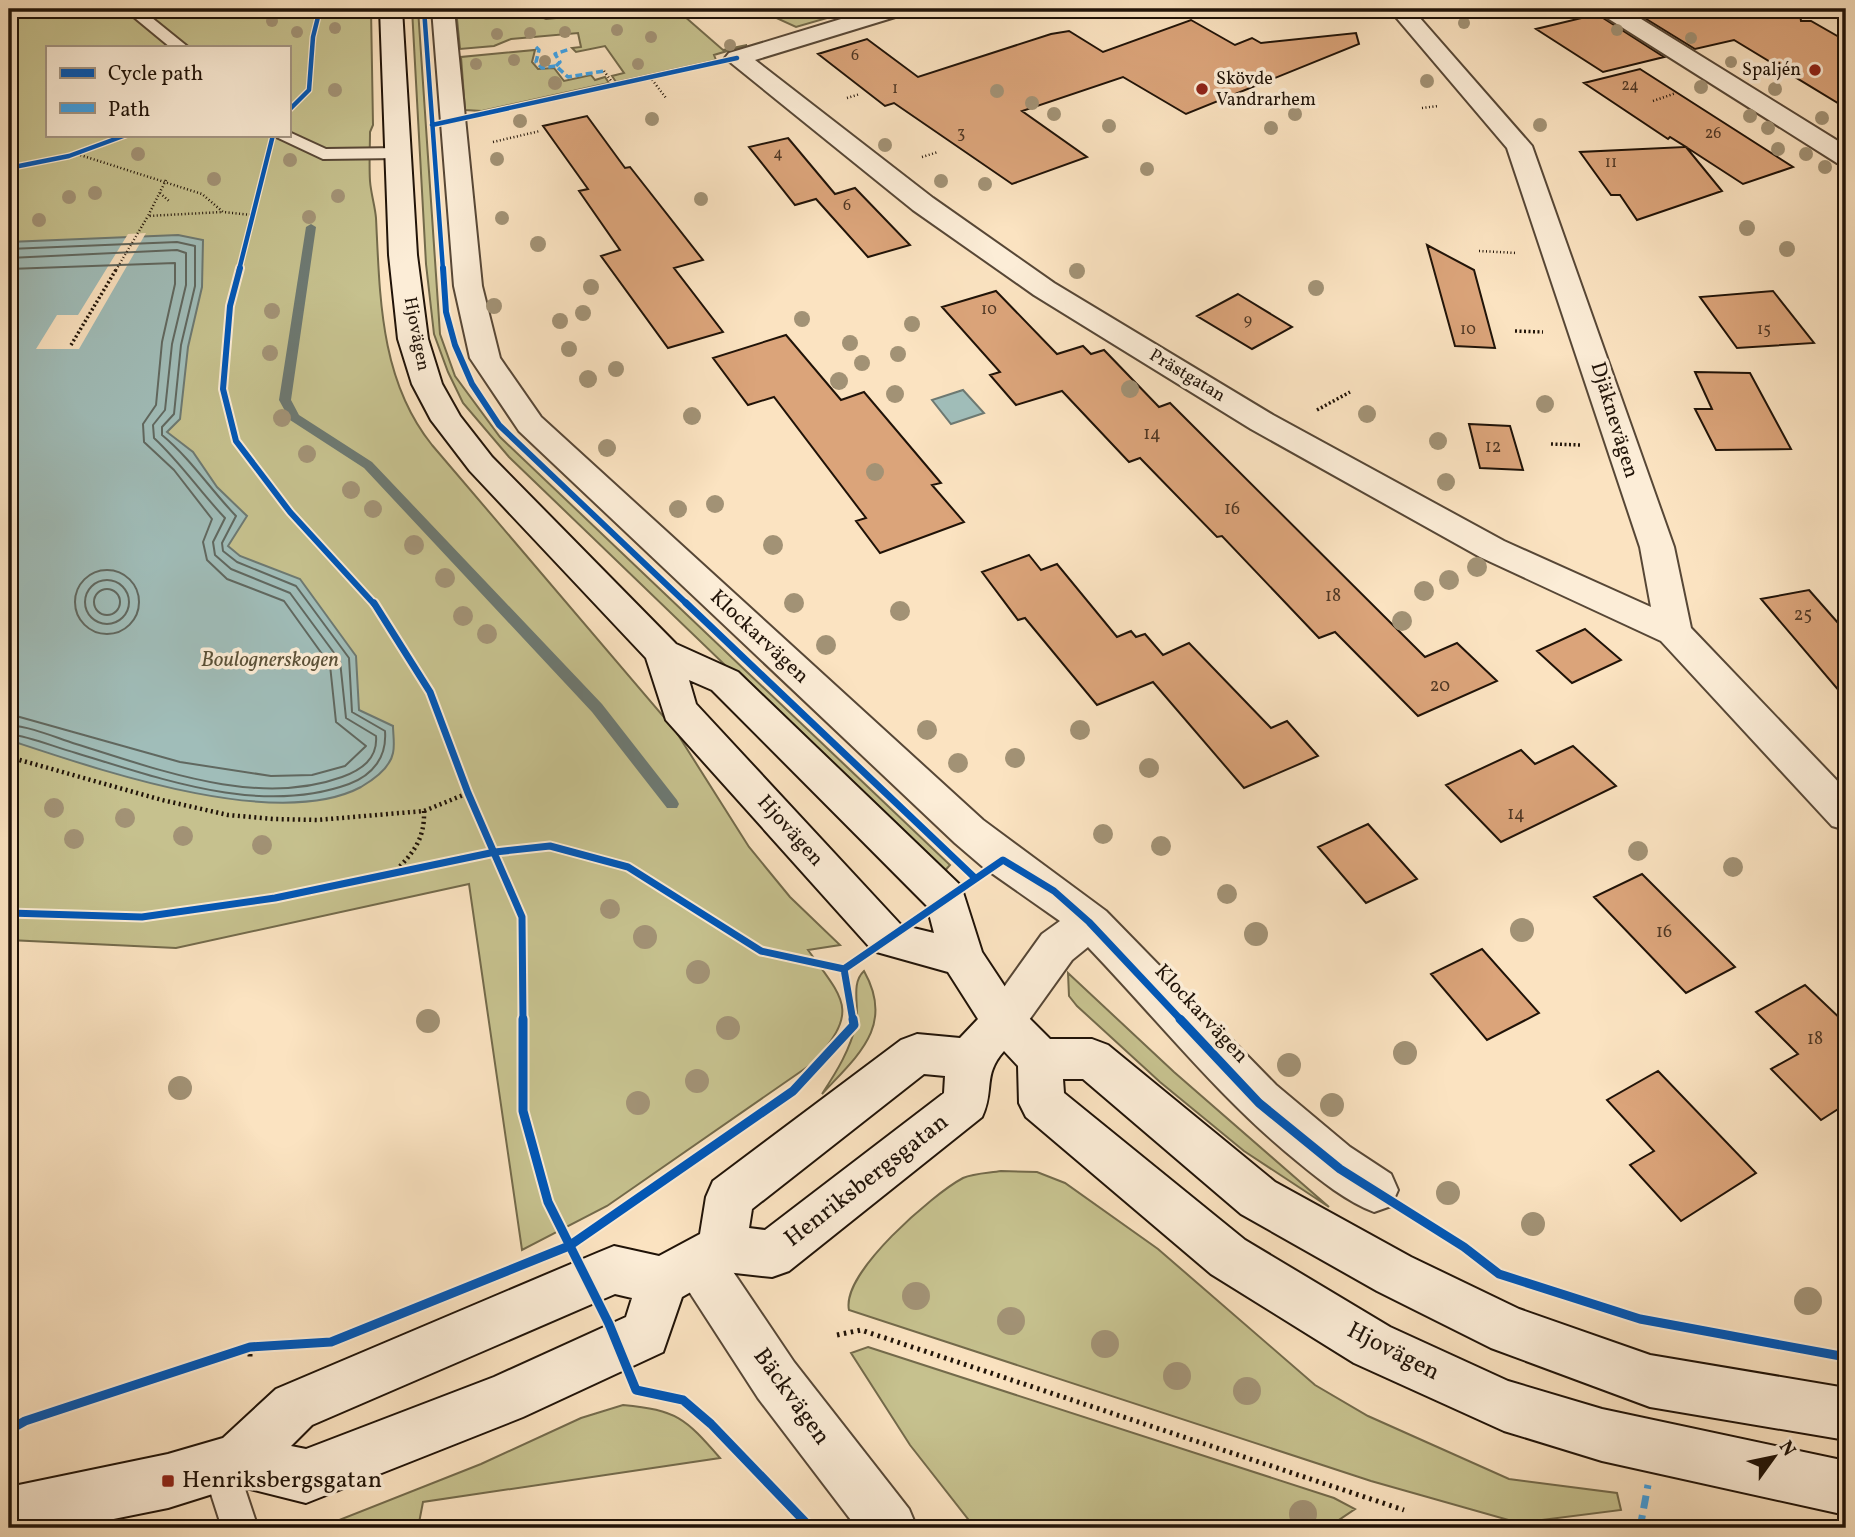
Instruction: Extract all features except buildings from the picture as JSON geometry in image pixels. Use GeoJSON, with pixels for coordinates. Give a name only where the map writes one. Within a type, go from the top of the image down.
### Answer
{"type":"FeatureCollection","features":[{"type":"Feature","properties":{"kind":"street","name":"Hjovägen"},"geometry":{"type":"LineString","coordinates":[[391,9],[403,255],[412,327],[427,384],[447,420],[481,464],[663,653],[724,681],[946,898],[962,958],[1004,1021],[1040,1059],[1042,1103],[1228,1257],[1372,1345],[1504,1405],[1590,1431],[1846,1488]]}},
{"type":"Feature","properties":{"kind":"street","name":"Klockarvägen"},"geometry":{"type":"LineString","coordinates":[[443,9],[468,286],[485,358],[530,425],[947,813],[1003,860],[1054,891],[1089,922],[1259,1103],[1340,1169],[1374,1190]]}},
{"type":"Feature","properties":{"kind":"street","name":"Prästgatan"},"geometry":{"type":"LineString","coordinates":[[897,9],[737,58],[923,204],[1044,289],[1262,422],[1492,550],[1674,632]]}},
{"type":"Feature","properties":{"kind":"street","name":"Djäknevägen"},"geometry":{"type":"LineString","coordinates":[[1400,9],[1519,146],[1657,547],[1674,632]]}},
{"type":"Feature","properties":{"kind":"street"},"geometry":{"type":"LineString","coordinates":[[1609,9],[1846,157]]}},
{"type":"Feature","properties":{"kind":"street"},"geometry":{"type":"LineString","coordinates":[[1674,632],[1846,815]]}},
{"type":"Feature","properties":{"kind":"street","name":"Hjovägen"},"geometry":{"type":"LineString","coordinates":[[663,653],[679,710],[888,939],[962,958]]}},
{"type":"Feature","properties":{"kind":"street"},"geometry":{"type":"LineString","coordinates":[[40,1516],[229,1463],[306,1476],[505,1399],[645,1334],[694,1263],[730,1197],[918,1054],[969,1059],[1004,1021],[1057,947],[1089,922]]}},
{"type":"Feature","properties":{"kind":"street","name":"Henriksbergsgatan"},"geometry":{"type":"LineString","coordinates":[[229,1463],[293,1407],[614,1270],[772,1254],[966,1103],[969,1059]]}},
{"type":"Feature","properties":{"kind":"street"},"geometry":{"type":"LineString","coordinates":[[1040,1059],[1092,1059],[1258,1198],[1394,1274],[1509,1330],[1650,1381],[1846,1414]]}},
{"type":"Feature","properties":{"kind":"street","name":"Bäckvägen"},"geometry":{"type":"LineString","coordinates":[[694,1263],[776,1380],[890,1528]]}},
{"type":"Feature","properties":{"kind":"lane"},"geometry":{"type":"LineString","coordinates":[[132,9],[179,46]]}},
{"type":"Feature","properties":{"kind":"lane"},"geometry":{"type":"LineString","coordinates":[[283,136],[323,154],[398,153]]}},
{"type":"Feature","properties":{"kind":"lane"},"geometry":{"type":"LineString","coordinates":[[229,1463],[240,1528]]}},
{"type":"Feature","properties":{"kind":"path"},"geometry":{"type":"LineString","coordinates":[[604,71],[614,85]]}},
{"type":"Feature","properties":{"kind":"path"},"geometry":{"type":"LineString","coordinates":[[650,77],[666,98]]}},
{"type":"Feature","properties":{"kind":"path"},"geometry":{"type":"LineString","coordinates":[[455,151],[540,131]]}},
{"type":"Feature","properties":{"kind":"path"},"geometry":{"type":"LineString","coordinates":[[77,154],[166,180],[202,194],[223,212]]}},
{"type":"Feature","properties":{"kind":"path"},"geometry":{"type":"LineString","coordinates":[[71,345],[148,216],[166,180]]}},
{"type":"Feature","properties":{"kind":"path"},"geometry":{"type":"LineString","coordinates":[[160,193],[170,202]]}},
{"type":"Feature","properties":{"kind":"path"},"geometry":{"type":"LineString","coordinates":[[148,216],[223,212],[251,215]]}},
{"type":"Feature","properties":{"kind":"path"},"geometry":{"type":"LineString","coordinates":[[1479,251],[1524,253]]}},
{"type":"Feature","properties":{"kind":"path"},"geometry":{"type":"LineString","coordinates":[[1305,416],[1350,392]]}},
{"type":"Feature","properties":{"kind":"path"},"geometry":{"type":"LineString","coordinates":[[9,757],[78,778],[228,815],[317,820],[424,811],[468,793]]}},
{"type":"Feature","properties":{"kind":"path"},"geometry":{"type":"LineString","coordinates":[[391,874],[414,853],[426,832],[424,811]]}},
{"type":"Feature","properties":{"kind":"path"},"geometry":{"type":"LineString","coordinates":[[836,1335],[862,1330],[1405,1510]]}},
{"type":"Feature","properties":{"kind":"path"},"geometry":{"type":"LineString","coordinates":[[250,1347],[250,1360]]}},
{"type":"Feature","properties":{"kind":"green space","name":"Boulognerskogen"},"geometry":{"type":"Polygon","coordinates":[[[9,9],[371,9],[373,125],[370,132],[370,181],[376,218],[386,337],[392,366],[402,393],[415,420],[432,445],[675,730],[749,847],[790,897],[840,945],[808,950],[838,995],[842,1018],[828,1045],[813,1063],[607,1206],[522,1250],[469,884],[176,948],[9,940],[9,9]]]}},
{"type":"Feature","properties":{"kind":"green space"},"geometry":{"type":"Polygon","coordinates":[[[412,9],[418,9],[440,334],[455,376],[500,437],[950,865],[942,874],[509,457],[463,403],[434,334],[426,264],[412,9]]]}},
{"type":"Feature","properties":{"kind":"green space"},"geometry":{"type":"Polygon","coordinates":[[[456,9],[522,9],[546,19],[586,15],[585,9],[676,9],[723,50],[747,45],[714,55],[716,60],[616,82],[612,76],[624,73],[605,46],[576,52],[572,48],[581,47],[578,33],[511,39],[494,46],[460,49],[456,9]]]}},
{"type":"Feature","properties":{"kind":"green space"},"geometry":{"type":"Polygon","coordinates":[[[757,9],[858,9],[796,27],[757,9]]]}},
{"type":"Feature","properties":{"kind":"green space"},"geometry":{"type":"Polygon","coordinates":[[[535,50],[532,62],[538,69],[554,68],[564,81],[591,75],[595,80],[605,77],[609,83],[482,111],[465,110],[461,57],[535,50]]]}},
{"type":"Feature","properties":{"kind":"green space"},"geometry":{"type":"Polygon","coordinates":[[[864,971],[873,990],[876,1008],[874,1024],[859,1052],[822,1094],[850,1043],[857,1017],[857,982],[864,971]]]}},
{"type":"Feature","properties":{"kind":"green space"},"geometry":{"type":"Polygon","coordinates":[[[1068,973],[1174,1072],[1329,1207],[1244,1151],[1160,1082],[1077,1006],[1069,996],[1068,973]]]}},
{"type":"Feature","properties":{"kind":"green space"},"geometry":{"type":"Polygon","coordinates":[[[1001,1171],[1037,1172],[1065,1183],[1158,1249],[1315,1385],[1368,1416],[1509,1479],[1617,1493],[1621,1510],[1519,1523],[1371,1481],[849,1310],[850,1294],[859,1276],[874,1256],[912,1217],[963,1178],[1001,1171]]]}},
{"type":"Feature","properties":{"kind":"green space"},"geometry":{"type":"Polygon","coordinates":[[[868,1347],[1334,1498],[1355,1509],[1327,1528],[975,1528],[910,1445],[851,1353],[868,1347]]]}},
{"type":"Feature","properties":{"kind":"green space"},"geometry":{"type":"Polygon","coordinates":[[[623,1405],[656,1410],[679,1418],[720,1458],[423,1502],[418,1528],[319,1528],[481,1464],[581,1418],[623,1405]]]}},
{"type":"Feature","properties":{"kind":"water"},"geometry":{"type":"Polygon","coordinates":[[[178,235],[203,240],[202,287],[188,347],[180,419],[167,432],[193,452],[217,487],[247,516],[228,546],[240,556],[300,579],[356,656],[359,710],[393,726],[393,753],[385,769],[361,787],[325,799],[283,803],[235,800],[186,791],[89,766],[9,740],[9,242],[178,235]]]}},
{"type":"Feature","properties":{"kind":"water"},"geometry":{"type":"Polygon","coordinates":[[[963,390],[984,413],[951,424],[932,400],[963,390]]]}},
{"type":"Feature","properties":{"kind":"pier"},"geometry":{"type":"Polygon","coordinates":[[[146,233],[79,349],[36,349],[57,315],[78,315],[128,234],[146,233]]]}},
{"type":"Feature","properties":{"kind":"waterway"},"geometry":{"type":"LineString","coordinates":[[311,227],[285,400],[294,417],[368,465],[597,708],[672,804]]}},
{"type":"Feature","properties":{"kind":"marked path"},"geometry":{"type":"LineString","coordinates":[[536,47],[539,50],[536,62],[542,68],[556,66],[568,77],[604,71]]}},
{"type":"Feature","properties":{"kind":"marked path"},"geometry":{"type":"LineString","coordinates":[[556,66],[560,62],[555,54],[570,49]]}},
{"type":"Feature","properties":{"kind":"marked path"},"geometry":{"type":"LineString","coordinates":[[1640,1528],[1648,1485]]}},
{"type":"Feature","properties":{"kind":"cycle path"},"geometry":{"type":"LineString","coordinates":[[290,109],[309,90],[313,37],[320,9]]}},
{"type":"Feature","properties":{"kind":"cycle path"},"geometry":{"type":"LineString","coordinates":[[424,9],[446,312],[460,359],[480,397],[499,425],[975,878]]}},
{"type":"Feature","properties":{"kind":"cycle path"},"geometry":{"type":"LineString","coordinates":[[432,125],[737,58]]}},
{"type":"Feature","properties":{"kind":"cycle path"},"geometry":{"type":"LineString","coordinates":[[9,168],[69,156],[123,136]]}},
{"type":"Feature","properties":{"kind":"cycle path"},"geometry":{"type":"LineString","coordinates":[[273,136],[230,306],[223,389],[236,441],[290,512],[375,604],[430,692],[468,793],[522,917],[523,1111],[548,1202],[609,1324],[636,1390],[683,1400],[711,1424],[811,1528]]}},
{"type":"Feature","properties":{"kind":"cycle path"},"geometry":{"type":"LineString","coordinates":[[9,913],[142,917],[275,898],[495,852],[550,846],[628,867],[761,951],[844,969],[1003,860],[1054,891],[1089,922],[1259,1103],[1340,1169],[1464,1247],[1499,1274],[1640,1319],[1846,1357]]}},
{"type":"Feature","properties":{"kind":"cycle path"},"geometry":{"type":"LineString","coordinates":[[9,1430],[25,1421],[250,1347],[331,1342],[569,1246],[793,1091],[854,1025],[844,969]]}},
{"type":"Feature","properties":{"kind":"place","name":"Spaljén"},"geometry":{"type":"Point","coordinates":[1815,70]}},
{"type":"Feature","properties":{"kind":"place","name":"Skövde Vandrarhem"},"geometry":{"type":"Point","coordinates":[1202,89]}},
{"type":"Feature","properties":{"kind":"place","name":"Henriksbergsgatan"},"geometry":{"type":"Point","coordinates":[168,1481]}}]}
